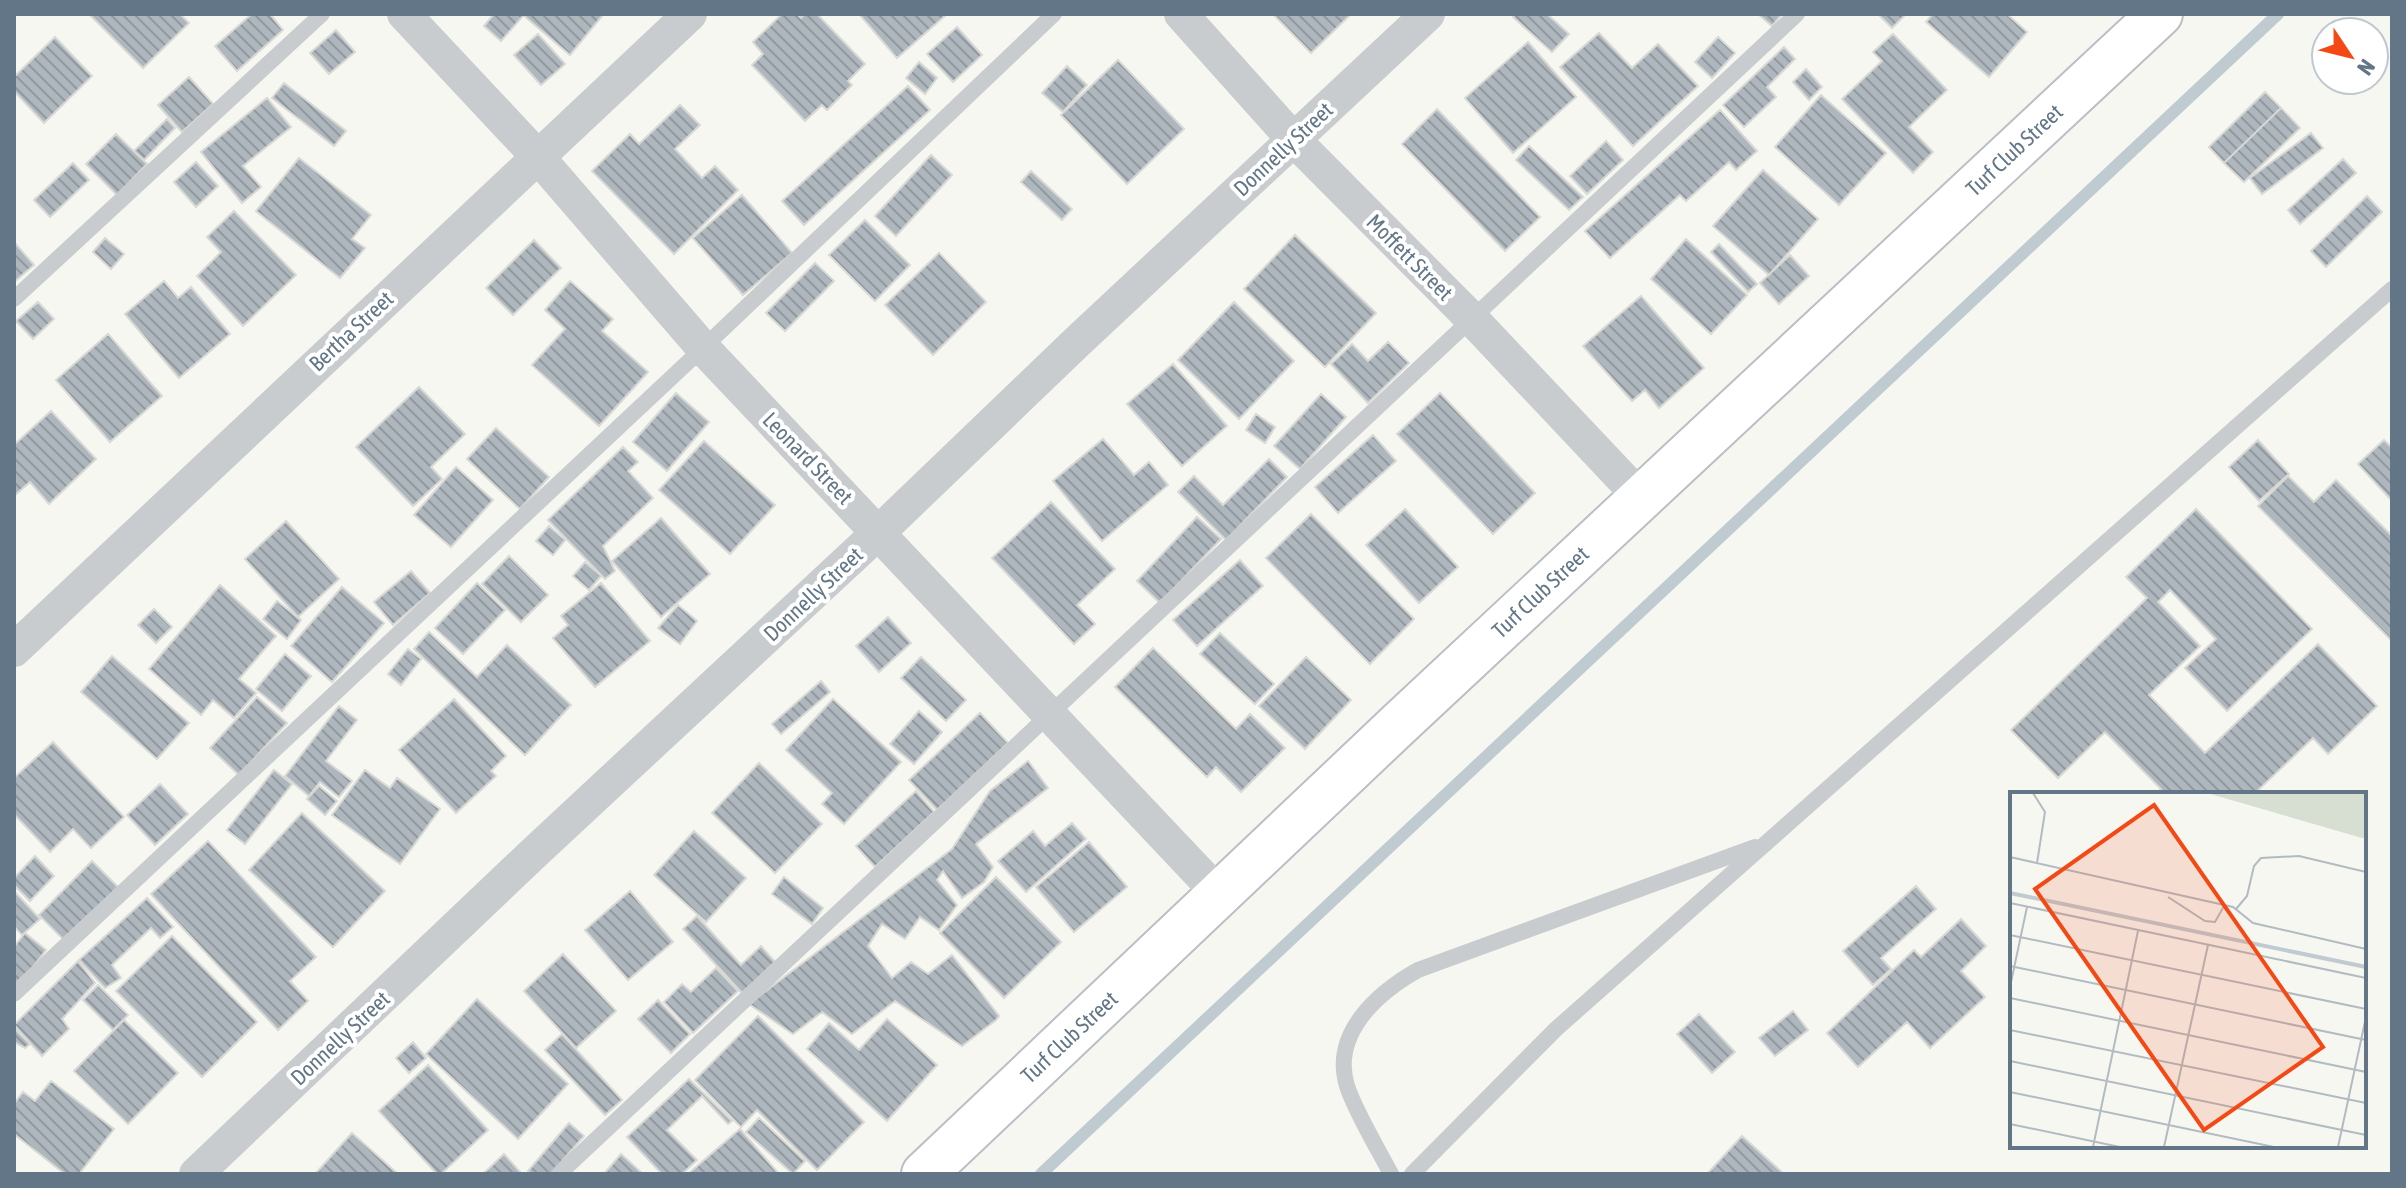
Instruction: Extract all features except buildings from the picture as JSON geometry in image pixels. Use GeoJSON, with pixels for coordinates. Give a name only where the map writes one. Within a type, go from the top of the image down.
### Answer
{"type":"FeatureCollection","features":[{"type":"Feature","properties":{"kind":"main road","name":"Turf Club Street"},"geometry":{"type":"LineString","coordinates":[[924,1174],[2160,14]]}},
{"type":"Feature","properties":{"kind":"street","name":"Leonard Street"},"geometry":{"type":"LineString","coordinates":[[404,14],[538,157],[703,348],[1219,894]]}},
{"type":"Feature","properties":{"kind":"street","name":"Bertha Street"},"geometry":{"type":"LineString","coordinates":[[14,650],[690,14]]}},
{"type":"Feature","properties":{"kind":"street","name":"Moffett Street"},"geometry":{"type":"LineString","coordinates":[[1181,14],[1293,139],[1472,319],[1641,498]]}},
{"type":"Feature","properties":{"kind":"street","name":"Donnelly Street"},"geometry":{"type":"LineString","coordinates":[[196,1174],[1428,14]]}},
{"type":"Feature","properties":{"kind":"lane"},"geometry":{"type":"LineString","coordinates":[[14,299],[322,14]]}},
{"type":"Feature","properties":{"kind":"lane"},"geometry":{"type":"LineString","coordinates":[[14,994],[1054,14]]}},
{"type":"Feature","properties":{"kind":"lane"},"geometry":{"type":"LineString","coordinates":[[559,1174],[1797,14]]}},
{"type":"Feature","properties":{"kind":"lane"},"geometry":{"type":"LineString","coordinates":[[1412,1174],[1556,1029],[2392,289]]}},
{"type":"Feature","properties":{"kind":"lane"},"geometry":{"type":"LineString","coordinates":[[1391,1174],[1347,1085],[1343,1051],[1364,1013],[1389,987],[1418,970],[1764,844]]}},
{"type":"Feature","properties":{"kind":"waterway"},"geometry":{"type":"LineString","coordinates":[[1041,1174],[2278,14]]}}]}
